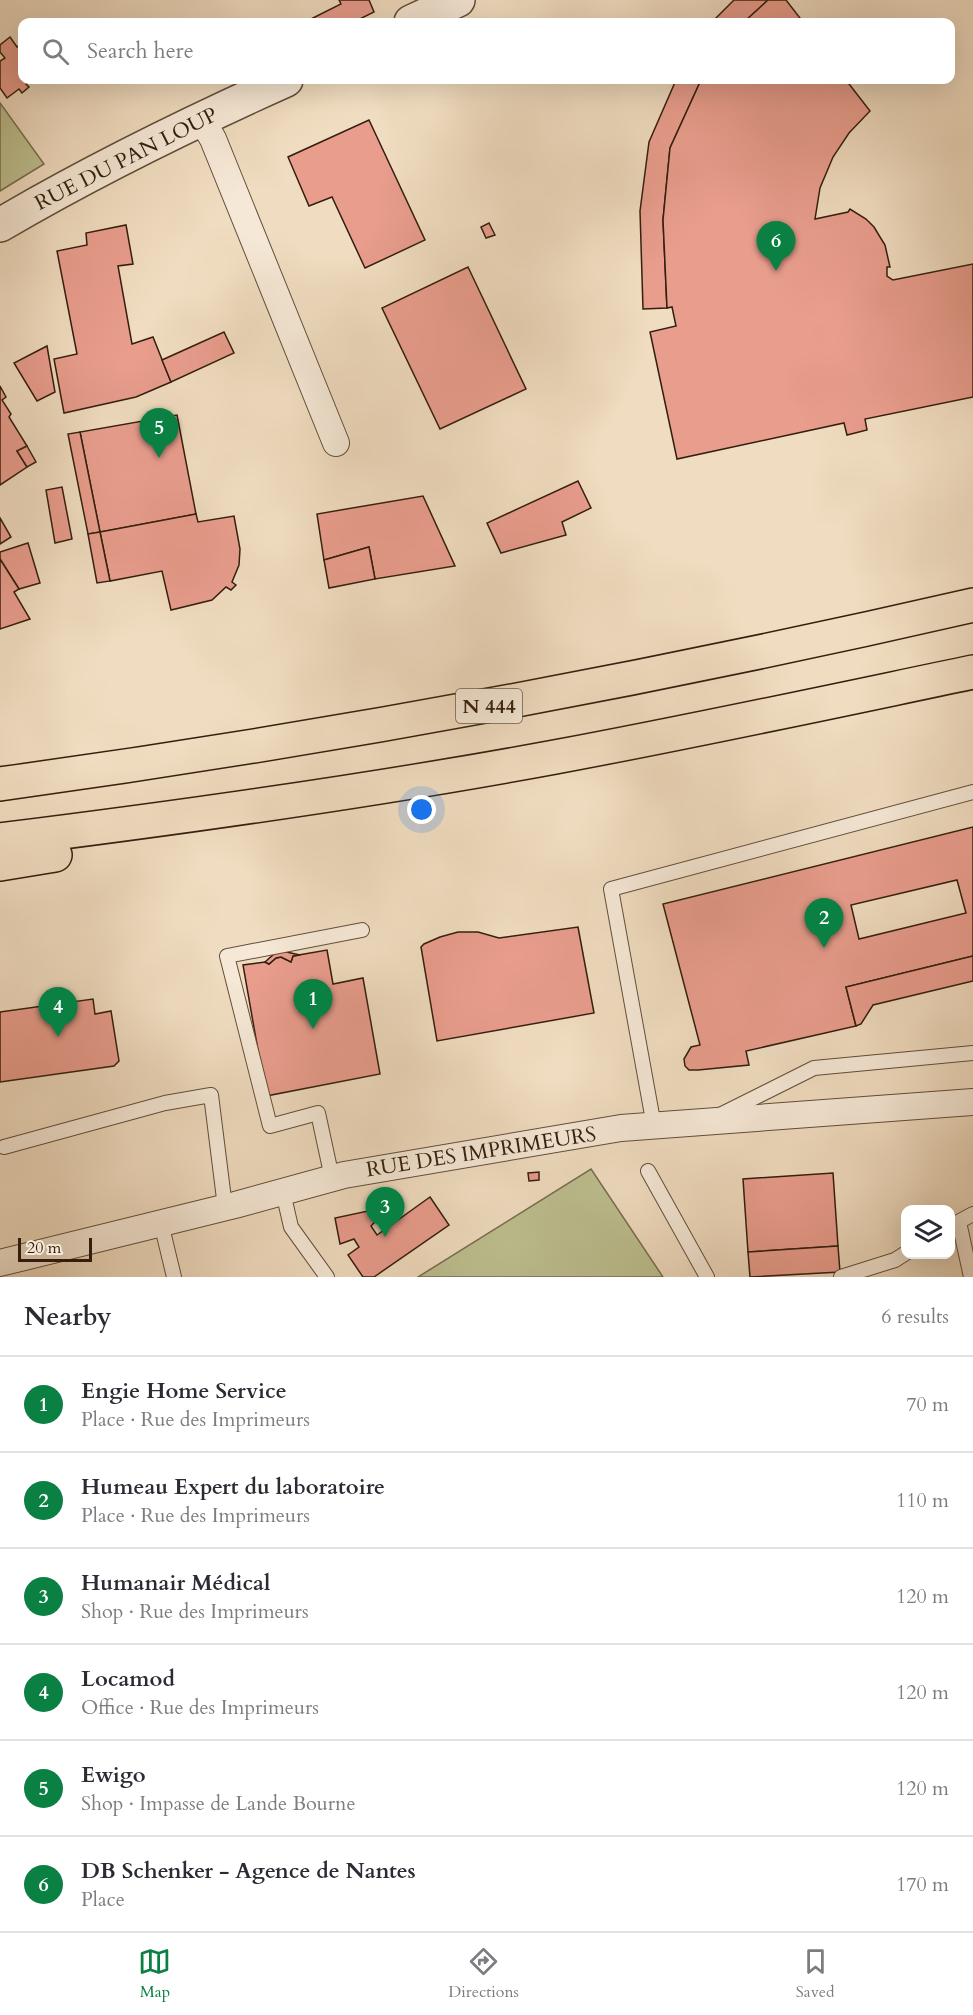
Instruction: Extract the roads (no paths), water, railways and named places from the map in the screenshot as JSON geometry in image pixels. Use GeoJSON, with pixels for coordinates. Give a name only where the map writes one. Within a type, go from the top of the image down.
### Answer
{"type":"FeatureCollection","features":[{"type":"Feature","properties":{"kind":"highway","name":"N 444"},"geometry":{"type":"LineString","coordinates":[[0,784],[219,753],[503,704],[693,667],[973,605]]}},
{"type":"Feature","properties":{"kind":"highway"},"geometry":{"type":"LineString","coordinates":[[0,840],[280,802],[554,757],[790,711],[973,672]]}},
{"type":"Feature","properties":{"kind":"highway"},"geometry":{"type":"LineString","coordinates":[[0,864],[55,855],[86,830]]}},
{"type":"Feature","properties":{"kind":"street"},"geometry":{"type":"LineString","coordinates":[[412,14],[458,0]]}},
{"type":"Feature","properties":{"kind":"street","name":"RUE DU PAN LOUP"},"geometry":{"type":"LineString","coordinates":[[0,225],[60,190],[201,119],[277,84]]}},
{"type":"Feature","properties":{"kind":"street"},"geometry":{"type":"LineString","coordinates":[[201,119],[213,139],[336,443]]}},
{"type":"Feature","properties":{"kind":"street","name":"RUE DES IMPRIMEURS"},"geometry":{"type":"LineString","coordinates":[[14,1266],[161,1223],[332,1178],[610,1130],[973,1102]]}},
{"type":"Feature","properties":{"kind":"lane"},"geometry":{"type":"LineString","coordinates":[[654,1126],[611,889],[973,792]]}},
{"type":"Feature","properties":{"kind":"lane"},"geometry":{"type":"LineString","coordinates":[[332,1178],[318,1113],[270,1126],[228,956],[362,930]]}},
{"type":"Feature","properties":{"kind":"lane"},"geometry":{"type":"LineString","coordinates":[[705,1122],[813,1068],[973,1053]]}},
{"type":"Feature","properties":{"kind":"lane"},"geometry":{"type":"LineString","coordinates":[[4,1147],[165,1103],[211,1095],[225,1207]]}},
{"type":"Feature","properties":{"kind":"lane"},"geometry":{"type":"LineString","coordinates":[[648,1172],[707,1277]]}},
{"type":"Feature","properties":{"kind":"lane"},"geometry":{"type":"LineString","coordinates":[[283,1192],[291,1227],[327,1277]]}},
{"type":"Feature","properties":{"kind":"lane"},"geometry":{"type":"LineString","coordinates":[[971,1277],[955,1224],[973,1214]]}},
{"type":"Feature","properties":{"kind":"lane"},"geometry":{"type":"LineString","coordinates":[[161,1223],[174,1277]]}},
{"type":"Feature","properties":{"kind":"lane"},"geometry":{"type":"LineString","coordinates":[[841,1277],[901,1256]]}},
{"type":"Feature","properties":{"kind":"place","name":"DB Schenker - Agence de Nantes"},"geometry":{"type":"Point","coordinates":[776,271]}},
{"type":"Feature","properties":{"kind":"place","name":"Ewigo"},"geometry":{"type":"Point","coordinates":[159,458]}},
{"type":"Feature","properties":{"kind":"place","name":"Humeau Expert du laboratoire"},"geometry":{"type":"Point","coordinates":[824,948]}},
{"type":"Feature","properties":{"kind":"place","name":"Engie Home Service"},"geometry":{"type":"Point","coordinates":[313,1029]}},
{"type":"Feature","properties":{"kind":"place","name":"Locamod"},"geometry":{"type":"Point","coordinates":[58,1037]}},
{"type":"Feature","properties":{"kind":"place","name":"Humanair Médical"},"geometry":{"type":"Point","coordinates":[385,1237]}}]}
